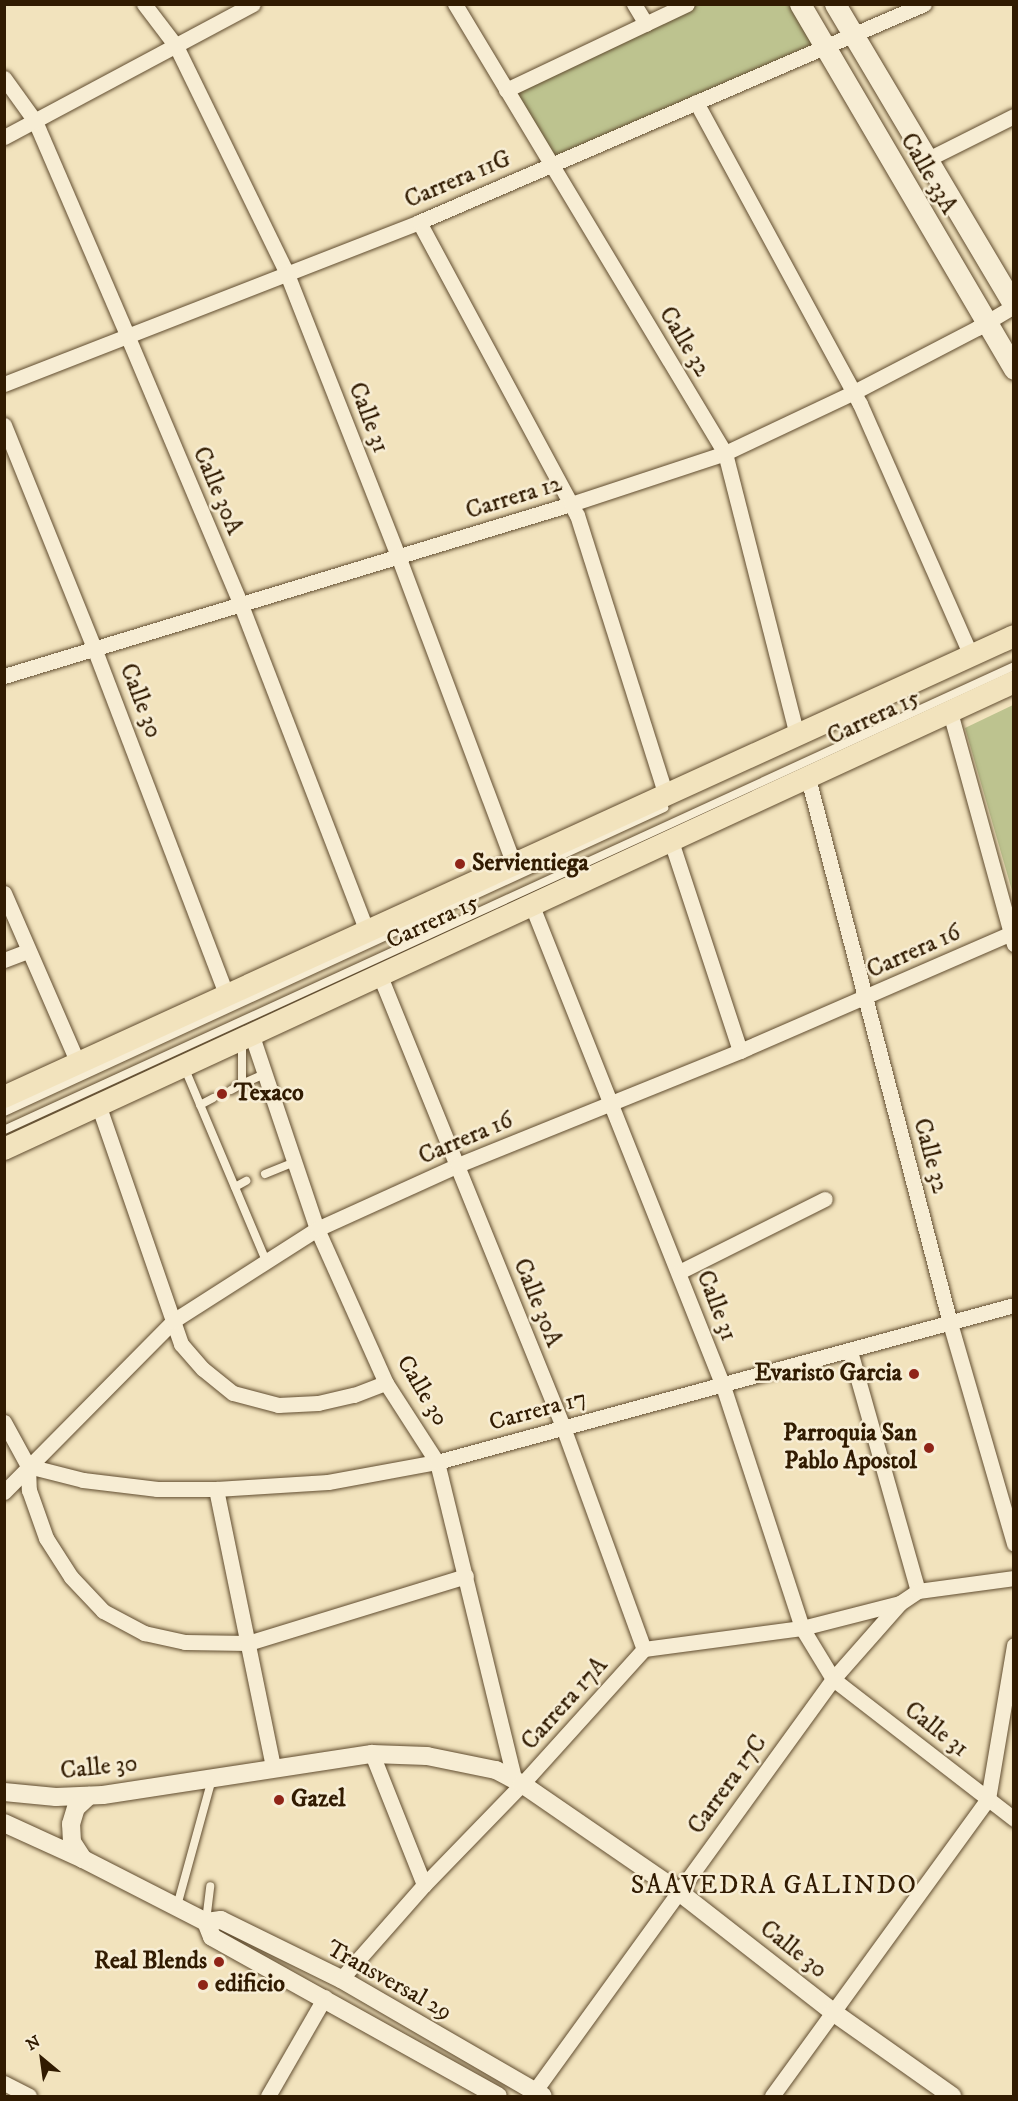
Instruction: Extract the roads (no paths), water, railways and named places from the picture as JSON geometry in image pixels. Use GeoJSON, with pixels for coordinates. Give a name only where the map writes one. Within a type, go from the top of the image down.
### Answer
{"type":"FeatureCollection","features":[{"type":"Feature","properties":{"kind":"main road","name":"Calle 33A"},"geometry":{"type":"LineString","coordinates":[[800,4],[1014,369]]}},
{"type":"Feature","properties":{"kind":"main road","name":"Calle 33A"},"geometry":{"type":"LineString","coordinates":[[835,4],[1014,305]]}},
{"type":"Feature","properties":{"kind":"main road","name":"Carrera 15"},"geometry":{"type":"LineString","coordinates":[[4,1097],[514,865],[668,800],[797,735],[970,661],[1014,636]]}},
{"type":"Feature","properties":{"kind":"main road","name":"Carrera 15"},"geometry":{"type":"LineString","coordinates":[[4,1149],[184,1068],[1014,682]]}},
{"type":"Feature","properties":{"kind":"street","name":"Calle 31"},"geometry":{"type":"LineString","coordinates":[[144,4],[176,46],[287,274],[398,556],[514,865]]}},
{"type":"Feature","properties":{"kind":"street"},"geometry":{"type":"LineString","coordinates":[[4,137],[254,4]]}},
{"type":"Feature","properties":{"kind":"street","name":"Calle 32"},"geometry":{"type":"LineString","coordinates":[[454,4],[725,453],[797,735]]}},
{"type":"Feature","properties":{"kind":"street"},"geometry":{"type":"LineString","coordinates":[[634,4],[646,24]]}},
{"type":"Feature","properties":{"kind":"street"},"geometry":{"type":"LineString","coordinates":[[506,90],[687,4]]}},
{"type":"Feature","properties":{"kind":"street","name":"Carrera 11G"},"geometry":{"type":"LineString","coordinates":[[4,384],[419,222],[924,4]]}},
{"type":"Feature","properties":{"kind":"street","name":"Calle 30A"},"geometry":{"type":"LineString","coordinates":[[4,78],[35,121],[127,335],[241,605],[367,932]]}},
{"type":"Feature","properties":{"kind":"street"},"geometry":{"type":"LineString","coordinates":[[696,102],[854,392],[970,661]]}},
{"type":"Feature","properties":{"kind":"street"},"geometry":{"type":"LineString","coordinates":[[926,160],[1014,116]]}},
{"type":"Feature","properties":{"kind":"street"},"geometry":{"type":"LineString","coordinates":[[419,222],[577,515],[668,800]]}},
{"type":"Feature","properties":{"kind":"street","name":"Carrera 12"},"geometry":{"type":"LineString","coordinates":[[4,675],[571,504],[725,453],[854,392],[985,323],[1014,305]]}},
{"type":"Feature","properties":{"kind":"street","name":"Calle 30"},"geometry":{"type":"LineString","coordinates":[[4,425],[94,648],[227,996]]}},
{"type":"Feature","properties":{"kind":"street"},"geometry":{"type":"LineString","coordinates":[[950,712],[1012,939]]}},
{"type":"Feature","properties":{"kind":"street","name":"Calle 32"},"geometry":{"type":"LineString","coordinates":[[808,778],[950,1323],[1014,1544]]}},
{"type":"Feature","properties":{"kind":"street"},"geometry":{"type":"LineString","coordinates":[[671,841],[740,1051]]}},
{"type":"Feature","properties":{"kind":"street"},"geometry":{"type":"LineString","coordinates":[[4,893],[78,1063]]}},
{"type":"Feature","properties":{"kind":"street","name":"Calle 31"},"geometry":{"type":"LineString","coordinates":[[532,906],[613,1104],[723,1386],[802,1628],[833,1679],[1014,1819]]}},
{"type":"Feature","properties":{"kind":"street","name":"Carrera 16"},"geometry":{"type":"LineString","coordinates":[[4,1492],[172,1321],[316,1229],[458,1165],[613,1104],[1012,939]]}},
{"type":"Feature","properties":{"kind":"street"},"geometry":{"type":"LineString","coordinates":[[4,960],[28,951]]}},
{"type":"Feature","properties":{"kind":"street","name":"Calle 30A"},"geometry":{"type":"LineString","coordinates":[[380,976],[563,1427],[644,1649]]}},
{"type":"Feature","properties":{"kind":"street","name":"Calle 30"},"geometry":{"type":"LineString","coordinates":[[247,1038],[264,1074],[316,1229],[386,1383],[437,1462],[519,1783]]}},
{"type":"Feature","properties":{"kind":"street"},"geometry":{"type":"LineString","coordinates":[[99,1107],[181,1344],[203,1369],[233,1394],[278,1405],[318,1403],[354,1395],[386,1383]]}},
{"type":"Feature","properties":{"kind":"street"},"geometry":{"type":"LineString","coordinates":[[679,1272],[825,1199]]}},
{"type":"Feature","properties":{"kind":"street","name":"Carrera 17"},"geometry":{"type":"LineString","coordinates":[[28,1466],[83,1480],[157,1488],[216,1489],[328,1482],[437,1462],[1014,1305]]}},
{"type":"Feature","properties":{"kind":"street"},"geometry":{"type":"LineString","coordinates":[[850,1351],[918,1591]]}},
{"type":"Feature","properties":{"kind":"street"},"geometry":{"type":"LineString","coordinates":[[4,1422],[28,1466],[29,1490],[46,1538],[71,1577],[103,1611],[144,1633],[185,1642],[248,1643],[466,1576]]}},
{"type":"Feature","properties":{"kind":"street"},"geometry":{"type":"LineString","coordinates":[[216,1489],[273,1767]]}},
{"type":"Feature","properties":{"kind":"street","name":"Carrera 17C"},"geometry":{"type":"LineString","coordinates":[[537,2095],[678,1892],[833,1679],[900,1604],[918,1591],[1014,1578]]}},
{"type":"Feature","properties":{"kind":"street"},"geometry":{"type":"LineString","coordinates":[[644,1649],[802,1628],[900,1604]]}},
{"type":"Feature","properties":{"kind":"street"},"geometry":{"type":"LineString","coordinates":[[772,2097],[988,1799],[1010,1703],[1014,1645]]}},
{"type":"Feature","properties":{"kind":"street","name":"Carrera 17A"},"geometry":{"type":"LineString","coordinates":[[341,1979],[424,1885],[644,1649]]}},
{"type":"Feature","properties":{"kind":"street"},"geometry":{"type":"LineString","coordinates":[[372,1754],[424,1885]]}},
{"type":"Feature","properties":{"kind":"street","name":"Calle 30"},"geometry":{"type":"LineString","coordinates":[[4,1792],[56,1797],[89,1796],[372,1754],[427,1756],[462,1761],[496,1770],[519,1783],[678,1892],[833,2012],[952,2097]]}},
{"type":"Feature","properties":{"kind":"street"},"geometry":{"type":"LineString","coordinates":[[83,1859],[72,1842],[71,1824],[76,1808],[89,1796]]}},
{"type":"Feature","properties":{"kind":"street","name":"Transversal 29"},"geometry":{"type":"LineString","coordinates":[[4,1823],[83,1859],[206,1922],[221,1920],[341,1979],[537,2095]]}},
{"type":"Feature","properties":{"kind":"street","name":"Transversal 29"},"geometry":{"type":"LineString","coordinates":[[206,1922],[212,1937],[325,1998],[495,2096]]}},
{"type":"Feature","properties":{"kind":"street"},"geometry":{"type":"LineString","coordinates":[[268,2097],[325,1998]]}},
{"type":"Feature","properties":{"kind":"street"},"geometry":{"type":"LineString","coordinates":[[491,2066],[495,2096]]}},
{"type":"Feature","properties":{"kind":"street"},"geometry":{"type":"LineString","coordinates":[[4,2083],[29,2097]]}},
{"type":"Feature","properties":{"kind":"lane"},"geometry":{"type":"LineString","coordinates":[[970,661],[1014,647]]}},
{"type":"Feature","properties":{"kind":"lane"},"geometry":{"type":"LineString","coordinates":[[4,1131],[1014,666]]}},
{"type":"Feature","properties":{"kind":"lane"},"geometry":{"type":"LineString","coordinates":[[4,1112],[668,800]]}},
{"type":"Feature","properties":{"kind":"lane"},"geometry":{"type":"LineString","coordinates":[[242,1084],[247,1038]]}},
{"type":"Feature","properties":{"kind":"lane"},"geometry":{"type":"LineString","coordinates":[[184,1068],[266,1261]]}},
{"type":"Feature","properties":{"kind":"lane"},"geometry":{"type":"LineString","coordinates":[[231,1090],[264,1074]]}},
{"type":"Feature","properties":{"kind":"lane"},"geometry":{"type":"LineString","coordinates":[[200,1105],[213,1098]]}},
{"type":"Feature","properties":{"kind":"lane"},"geometry":{"type":"LineString","coordinates":[[266,1174],[294,1162]]}},
{"type":"Feature","properties":{"kind":"lane"},"geometry":{"type":"LineString","coordinates":[[235,1187],[246,1181]]}},
{"type":"Feature","properties":{"kind":"lane"},"geometry":{"type":"LineString","coordinates":[[176,1907],[213,1777]]}},
{"type":"Feature","properties":{"kind":"lane"},"geometry":{"type":"LineString","coordinates":[[194,1844],[201,1851]]}},
{"type":"Feature","properties":{"kind":"lane"},"geometry":{"type":"LineString","coordinates":[[206,1922],[210,1886]]}},
{"type":"Feature","properties":{"kind":"place","name":"Servientiega"},"geometry":{"type":"Point","coordinates":[460,864]}},
{"type":"Feature","properties":{"kind":"place","name":"Texaco"},"geometry":{"type":"Point","coordinates":[222,1094]}},
{"type":"Feature","properties":{"kind":"place","name":"Evaristo Garcia"},"geometry":{"type":"Point","coordinates":[914,1374]}},
{"type":"Feature","properties":{"kind":"place","name":"Parroquia San Pablo Apostol"},"geometry":{"type":"Point","coordinates":[929,1448]}},
{"type":"Feature","properties":{"kind":"place","name":"Gazel"},"geometry":{"type":"Point","coordinates":[279,1800]}},
{"type":"Feature","properties":{"kind":"place","name":"Real Blends"},"geometry":{"type":"Point","coordinates":[219,1962]}},
{"type":"Feature","properties":{"kind":"place","name":"edificio"},"geometry":{"type":"Point","coordinates":[203,1985]}},
{"type":"Feature","properties":{"kind":"district","name":"SAAVEDRA GALINDO"},"geometry":{"type":"Point","coordinates":[774,1886]}}]}
